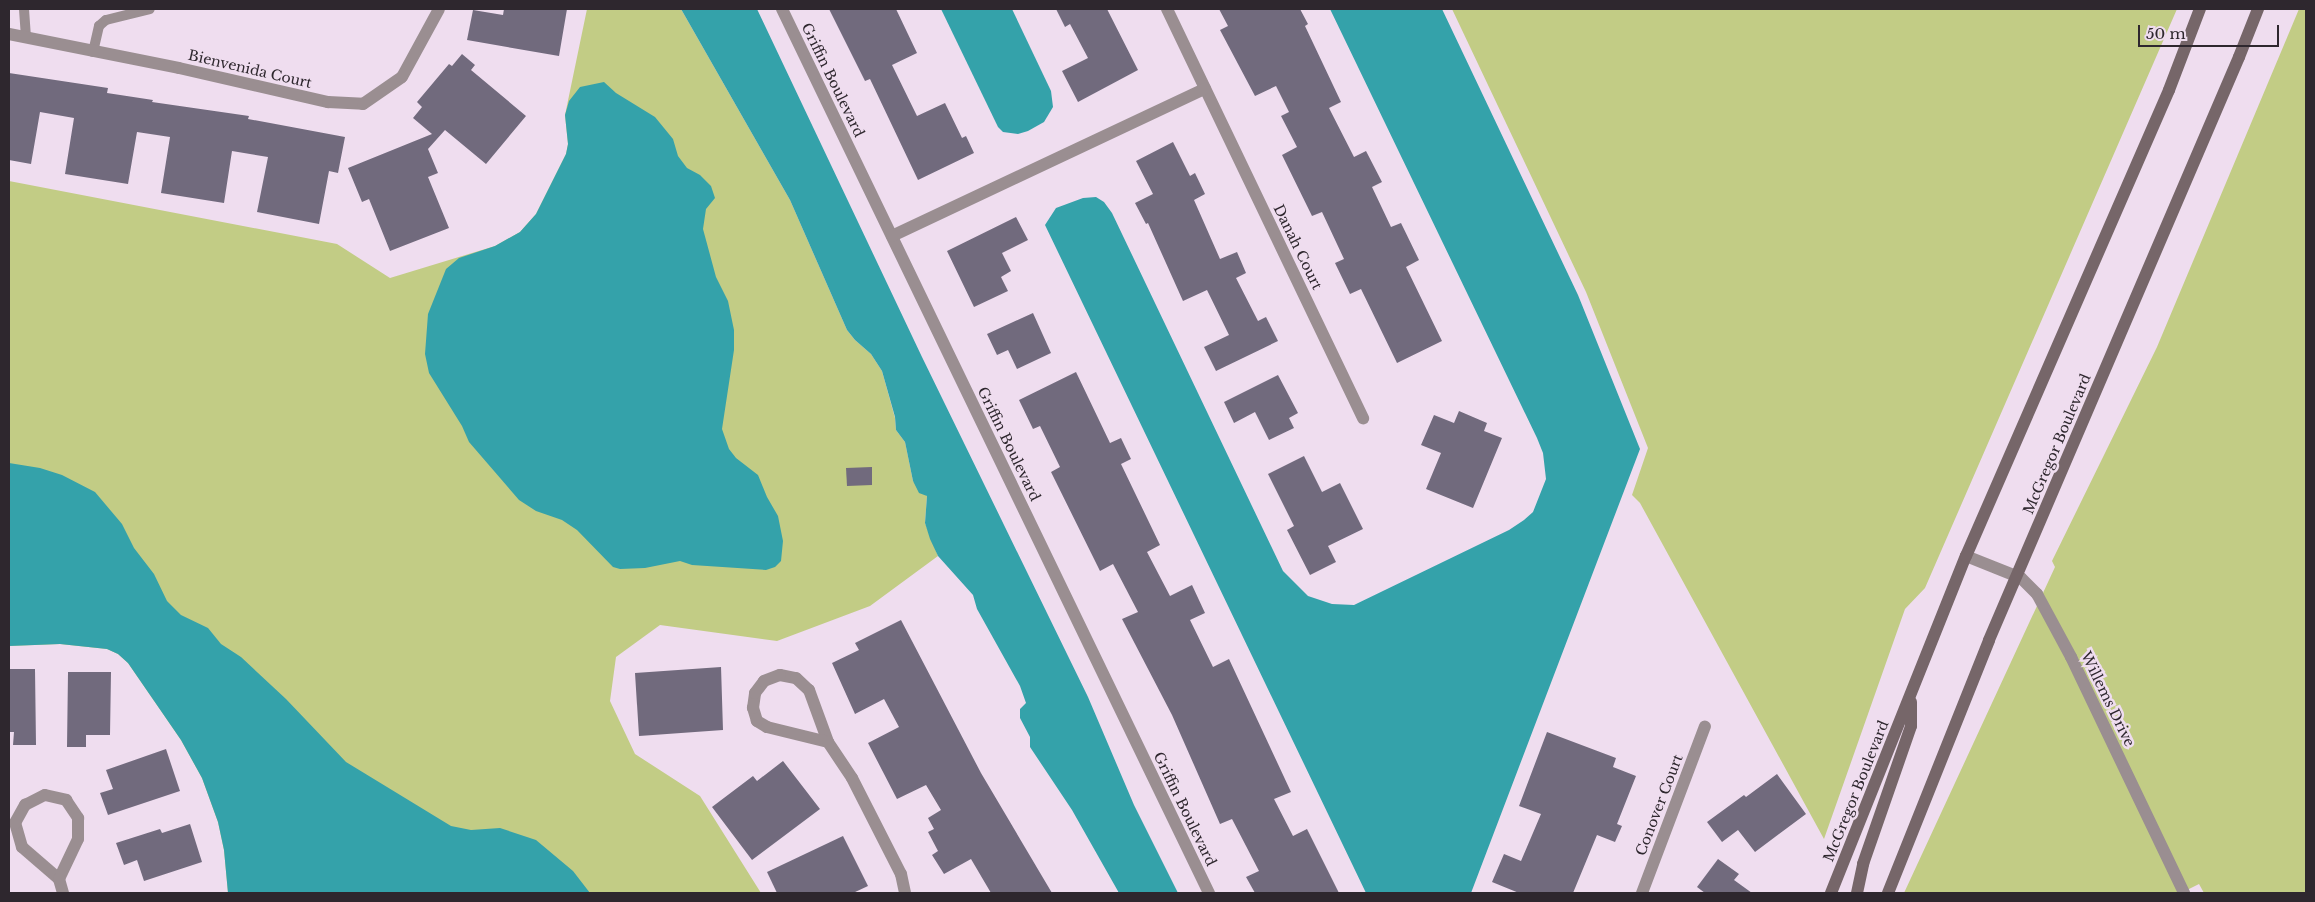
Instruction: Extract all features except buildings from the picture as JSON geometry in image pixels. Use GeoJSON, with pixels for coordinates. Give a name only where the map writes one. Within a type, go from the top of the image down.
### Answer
{"type":"FeatureCollection","features":[{"type":"Feature","properties":{"kind":"main road","name":"McGregor Boulevard"},"geometry":{"type":"LineString","coordinates":[[1831,893],[1966,556],[2169,90],[2200,9]]}},
{"type":"Feature","properties":{"kind":"main road","name":"McGregor Boulevard"},"geometry":{"type":"LineString","coordinates":[[1888,893],[2017,576],[2236,66],[2258,9]]}},
{"type":"Feature","properties":{"kind":"main road"},"geometry":{"type":"LineString","coordinates":[[1856,893],[1863,864],[1911,726],[1910,694]]}},
{"type":"Feature","properties":{"kind":"street","name":"Bienvenida Court"},"geometry":{"type":"LineString","coordinates":[[9,34],[328,102],[363,104],[402,77],[439,9]]}},
{"type":"Feature","properties":{"kind":"street","name":"Griffin Boulevard"},"geometry":{"type":"LineString","coordinates":[[782,9],[1208,893]]}},
{"type":"Feature","properties":{"kind":"street","name":"Danah Court"},"geometry":{"type":"LineString","coordinates":[[1166,9],[1363,418]]}},
{"type":"Feature","properties":{"kind":"street"},"geometry":{"type":"LineString","coordinates":[[892,236],[1205,89]]}},
{"type":"Feature","properties":{"kind":"street","name":"Willems Drive"},"geometry":{"type":"LineString","coordinates":[[1966,556],[2017,576],[2037,594],[2067,650],[2184,893]]}},
{"type":"Feature","properties":{"kind":"street"},"geometry":{"type":"LineString","coordinates":[[828,742],[767,728],[757,721],[753,708],[755,693],[764,681],[780,675],[796,678],[809,690],[828,742],[852,778],[912,893]]}},
{"type":"Feature","properties":{"kind":"street","name":"Conover Court"},"geometry":{"type":"LineString","coordinates":[[1642,893],[1704,726]]}},
{"type":"Feature","properties":{"kind":"street"},"geometry":{"type":"LineString","coordinates":[[59,879],[78,839],[78,818],[66,800],[45,795],[25,805],[15,823],[22,847],[59,879],[63,893]]}},
{"type":"Feature","properties":{"kind":"street"},"geometry":{"type":"LineString","coordinates":[[901,874],[905,893]]}},
{"type":"Feature","properties":{"kind":"lane"},"geometry":{"type":"LineString","coordinates":[[24,9],[26,38]]}},
{"type":"Feature","properties":{"kind":"lane"},"geometry":{"type":"LineString","coordinates":[[93,52],[99,26],[106,20],[150,9]]}},
{"type":"Feature","properties":{"kind":"green space"},"geometry":{"type":"Polygon","coordinates":[[[587,9],[681,9],[790,200],[847,330],[871,354],[882,371],[895,418],[896,430],[905,442],[913,481],[927,496],[925,523],[938,556],[870,606],[777,641],[660,625],[616,657],[610,701],[635,754],[700,796],[761,893],[228,893],[224,850],[218,822],[202,778],[181,740],[128,663],[118,654],[107,649],[60,644],[9,646],[9,181],[337,244],[390,278],[495,246],[520,232],[536,214],[566,154],[568,144],[565,115],[587,9]]]}},
{"type":"Feature","properties":{"kind":"green space"},"geometry":{"type":"Polygon","coordinates":[[[1452,9],[2177,9],[1925,588],[1905,609],[1824,839],[1640,503],[1632,495],[1648,448],[1586,292],[1452,9]]]}},
{"type":"Feature","properties":{"kind":"green space"},"geometry":{"type":"Polygon","coordinates":[[[2299,9],[2306,9],[2306,893],[2204,893],[2199,884],[2181,893],[1904,893],[2055,567],[2052,561],[2157,347],[2299,9]]]}},
{"type":"Feature","properties":{"kind":"water"},"geometry":{"type":"Polygon","coordinates":[[[681,9],[757,9],[922,357],[1088,697],[1134,805],[1178,893],[1119,893],[1072,810],[1030,747],[1030,737],[1020,718],[1020,709],[1026,703],[1020,686],[977,609],[973,595],[938,556],[930,539],[925,523],[927,496],[919,493],[913,481],[905,442],[896,430],[895,417],[882,371],[871,354],[847,330],[790,200],[681,9]]]}},
{"type":"Feature","properties":{"kind":"water"},"geometry":{"type":"Polygon","coordinates":[[[941,9],[1012,9],[1051,91],[1053,107],[1044,122],[1018,134],[1003,132],[998,127],[941,9]]]}},
{"type":"Feature","properties":{"kind":"water"},"geometry":{"type":"Polygon","coordinates":[[[1330,9],[1442,9],[1578,295],[1640,449],[1471,893],[1366,893],[1045,225],[1056,208],[1083,198],[1096,197],[1104,202],[1112,213],[1283,571],[1308,596],[1332,604],[1354,605],[1509,530],[1524,520],[1533,512],[1546,479],[1543,453],[1330,9]]]}},
{"type":"Feature","properties":{"kind":"water"},"geometry":{"type":"Polygon","coordinates":[[[604,82],[616,93],[655,117],[673,139],[678,156],[687,168],[700,175],[711,186],[715,198],[706,209],[703,229],[716,277],[728,301],[734,330],[734,350],[722,429],[729,449],[736,458],[758,475],[767,497],[778,516],[783,541],[781,561],[775,567],[766,570],[692,565],[680,561],[645,568],[620,569],[613,567],[577,530],[562,520],[536,511],[519,500],[469,442],[462,426],[429,373],[425,354],[428,314],[446,269],[459,258],[495,246],[520,232],[536,214],[566,154],[568,144],[565,115],[569,101],[580,87],[604,82]]]}},
{"type":"Feature","properties":{"kind":"water"},"geometry":{"type":"Polygon","coordinates":[[[9,463],[40,468],[62,475],[95,492],[122,524],[134,548],[154,574],[167,601],[181,615],[208,628],[221,644],[241,657],[286,699],[346,762],[451,826],[471,830],[500,828],[536,840],[573,871],[590,893],[228,893],[224,850],[218,822],[202,778],[181,740],[128,663],[118,654],[107,649],[60,644],[9,646],[9,463]]]}}]}
